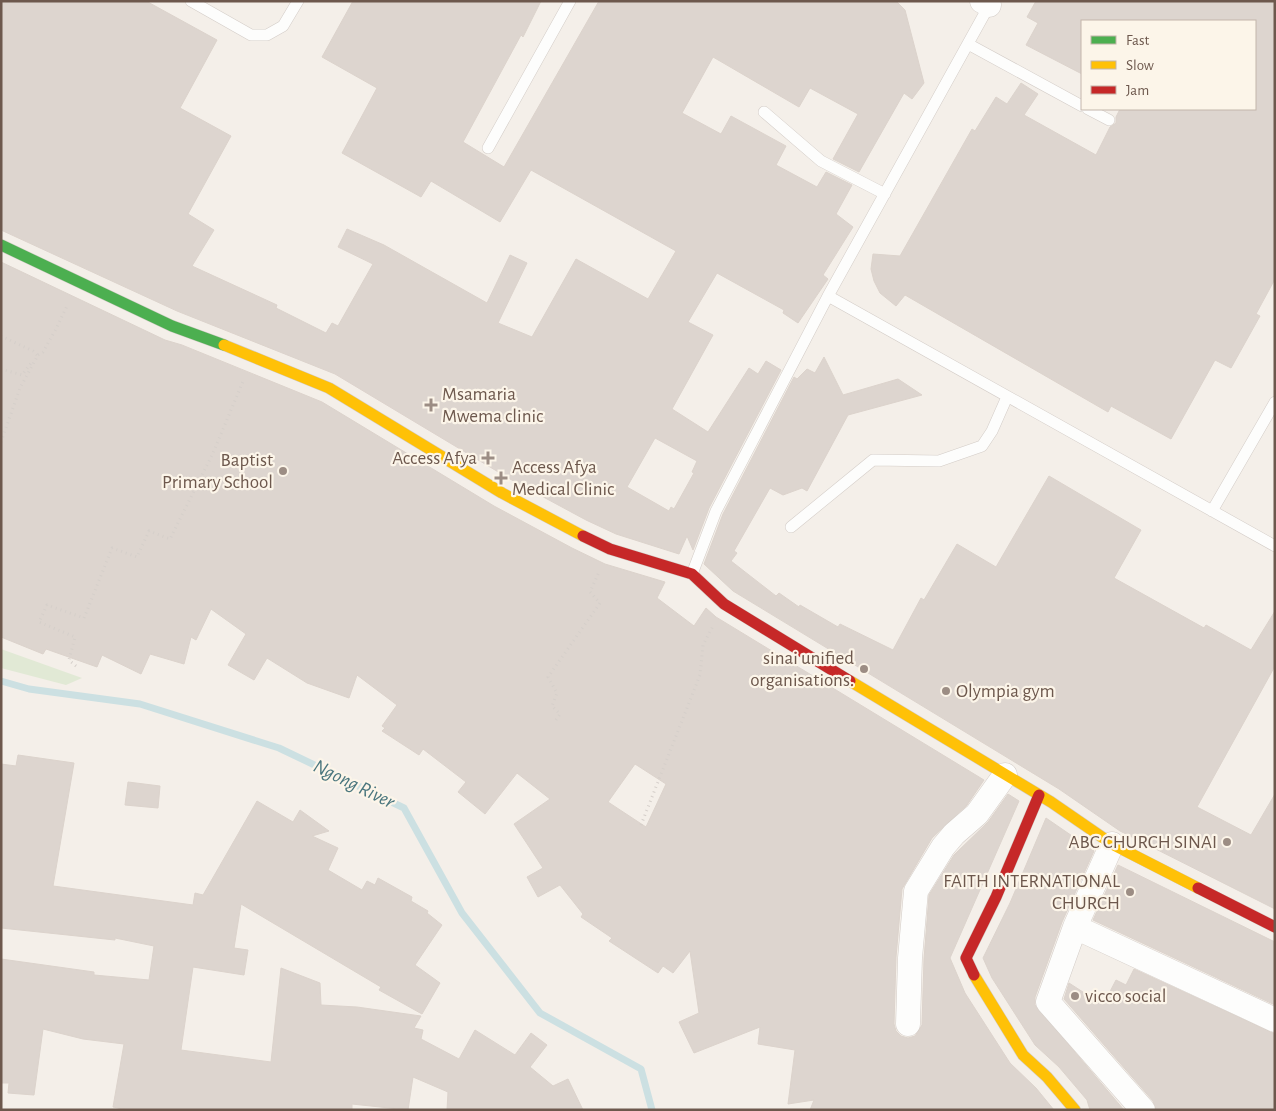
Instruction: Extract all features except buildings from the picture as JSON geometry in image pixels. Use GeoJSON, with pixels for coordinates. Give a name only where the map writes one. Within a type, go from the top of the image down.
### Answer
{"type":"FeatureCollection","features":[{"type":"Feature","properties":{"kind":"street"},"geometry":{"type":"LineString","coordinates":[[1,245],[172,326],[187,330],[329,388],[502,493],[610,549],[692,574],[724,604],[1039,795],[1112,844],[1275,927]]}},
{"type":"Feature","properties":{"kind":"street"},"geometry":{"type":"LineString","coordinates":[[908,1024],[910,958],[916,891],[943,847],[954,834],[977,814],[1005,775]]}},
{"type":"Feature","properties":{"kind":"street"},"geometry":{"type":"LineString","coordinates":[[1039,795],[996,897],[966,958],[978,985],[1023,1055],[1047,1077],[1075,1110]]}},
{"type":"Feature","properties":{"kind":"street"},"geometry":{"type":"LineString","coordinates":[[1112,844],[1075,927],[1048,1002],[1143,1110]]}},
{"type":"Feature","properties":{"kind":"street"},"geometry":{"type":"LineString","coordinates":[[1075,927],[1275,1020]]}},
{"type":"Feature","properties":{"kind":"lane"},"geometry":{"type":"LineString","coordinates":[[191,1],[251,35],[267,35],[283,26],[298,1]]}},
{"type":"Feature","properties":{"kind":"lane"},"geometry":{"type":"LineString","coordinates":[[488,148],[570,1]]}},
{"type":"Feature","properties":{"kind":"lane"},"geometry":{"type":"LineString","coordinates":[[692,574],[716,511],[828,296],[968,44],[988,3]]}},
{"type":"Feature","properties":{"kind":"lane"},"geometry":{"type":"LineString","coordinates":[[968,44],[1081,105]]}},
{"type":"Feature","properties":{"kind":"lane"},"geometry":{"type":"LineString","coordinates":[[1090,110],[1109,120]]}},
{"type":"Feature","properties":{"kind":"lane"},"geometry":{"type":"LineString","coordinates":[[764,112],[821,161],[885,194]]}},
{"type":"Feature","properties":{"kind":"lane"},"geometry":{"type":"LineString","coordinates":[[828,296],[1275,546]]}},
{"type":"Feature","properties":{"kind":"lane"},"geometry":{"type":"LineString","coordinates":[[792,526],[873,460],[939,461],[982,446],[992,431],[1007,397]]}},
{"type":"Feature","properties":{"kind":"lane"},"geometry":{"type":"LineString","coordinates":[[1212,512],[1275,402]]}},
{"type":"Feature","properties":{"kind":"path"},"geometry":{"type":"LineString","coordinates":[[1,369],[22,375],[38,355],[43,352],[78,283]]}},
{"type":"Feature","properties":{"kind":"path"},"geometry":{"type":"LineString","coordinates":[[1,336],[38,355]]}},
{"type":"Feature","properties":{"kind":"path"},"geometry":{"type":"LineString","coordinates":[[1,442],[20,388],[38,355]]}},
{"type":"Feature","properties":{"kind":"path"},"geometry":{"type":"LineString","coordinates":[[76,666],[69,660],[76,637],[39,622],[47,605],[84,618],[112,548],[137,557],[149,531],[170,539],[214,453],[252,358]]}},
{"type":"Feature","properties":{"kind":"path"},"geometry":{"type":"LineString","coordinates":[[556,720],[560,714],[552,706],[557,693],[548,677],[600,603],[590,592],[610,549]]}},
{"type":"Feature","properties":{"kind":"path"},"geometry":{"type":"LineString","coordinates":[[641,825],[700,675],[703,645],[724,604]]}},
{"type":"Feature","properties":{"kind":"green space"},"geometry":{"type":"Polygon","coordinates":[[[1,649],[82,678],[66,685],[1,668],[1,649]]]}},
{"type":"Feature","properties":{"kind":"waterway","name":"Ngong River"},"geometry":{"type":"LineString","coordinates":[[1,681],[29,689],[140,704],[279,748],[404,808],[462,913],[540,1013],[641,1069],[652,1110]]}},
{"type":"Feature","properties":{"kind":"traffic: fast"},"geometry":{"type":"LineString","coordinates":[[1,245],[172,326],[224,345]]}},
{"type":"Feature","properties":{"kind":"traffic: slow"},"geometry":{"type":"LineString","coordinates":[[224,345],[329,388],[502,493],[583,536]]}},
{"type":"Feature","properties":{"kind":"traffic: slow"},"geometry":{"type":"LineString","coordinates":[[850,681],[1051,802],[1112,844],[1198,888]]}},
{"type":"Feature","properties":{"kind":"traffic: slow"},"geometry":{"type":"LineString","coordinates":[[974,975],[1023,1055],[1047,1077],[1075,1110]]}},
{"type":"Feature","properties":{"kind":"traffic: jam"},"geometry":{"type":"LineString","coordinates":[[583,536],[610,549],[692,574],[724,604],[850,681]]}},
{"type":"Feature","properties":{"kind":"traffic: jam"},"geometry":{"type":"LineString","coordinates":[[974,975],[966,958],[996,897],[1039,795]]}},
{"type":"Feature","properties":{"kind":"traffic: jam"},"geometry":{"type":"LineString","coordinates":[[1198,888],[1275,927]]}},
{"type":"Feature","properties":{"kind":"place","name":"Msamaria Mwema clinic"},"geometry":{"type":"Point","coordinates":[431,405]}},
{"type":"Feature","properties":{"kind":"place","name":"Access Afya"},"geometry":{"type":"Point","coordinates":[488,458]}},
{"type":"Feature","properties":{"kind":"place","name":"Baptist Primary School"},"geometry":{"type":"Point","coordinates":[283,471]}},
{"type":"Feature","properties":{"kind":"place","name":"Access Afya Medical Clinic"},"geometry":{"type":"Point","coordinates":[501,478]}},
{"type":"Feature","properties":{"kind":"place","name":"sinai unified organisations."},"geometry":{"type":"Point","coordinates":[864,669]}},
{"type":"Feature","properties":{"kind":"place","name":"Olympia gym"},"geometry":{"type":"Point","coordinates":[946,691]}},
{"type":"Feature","properties":{"kind":"place","name":"ABC CHURCH SINAI"},"geometry":{"type":"Point","coordinates":[1227,842]}},
{"type":"Feature","properties":{"kind":"place","name":"FAITH INTERNATIONAL CHURCH"},"geometry":{"type":"Point","coordinates":[1130,892]}},
{"type":"Feature","properties":{"kind":"place","name":"vicco social"},"geometry":{"type":"Point","coordinates":[1075,996]}}]}
